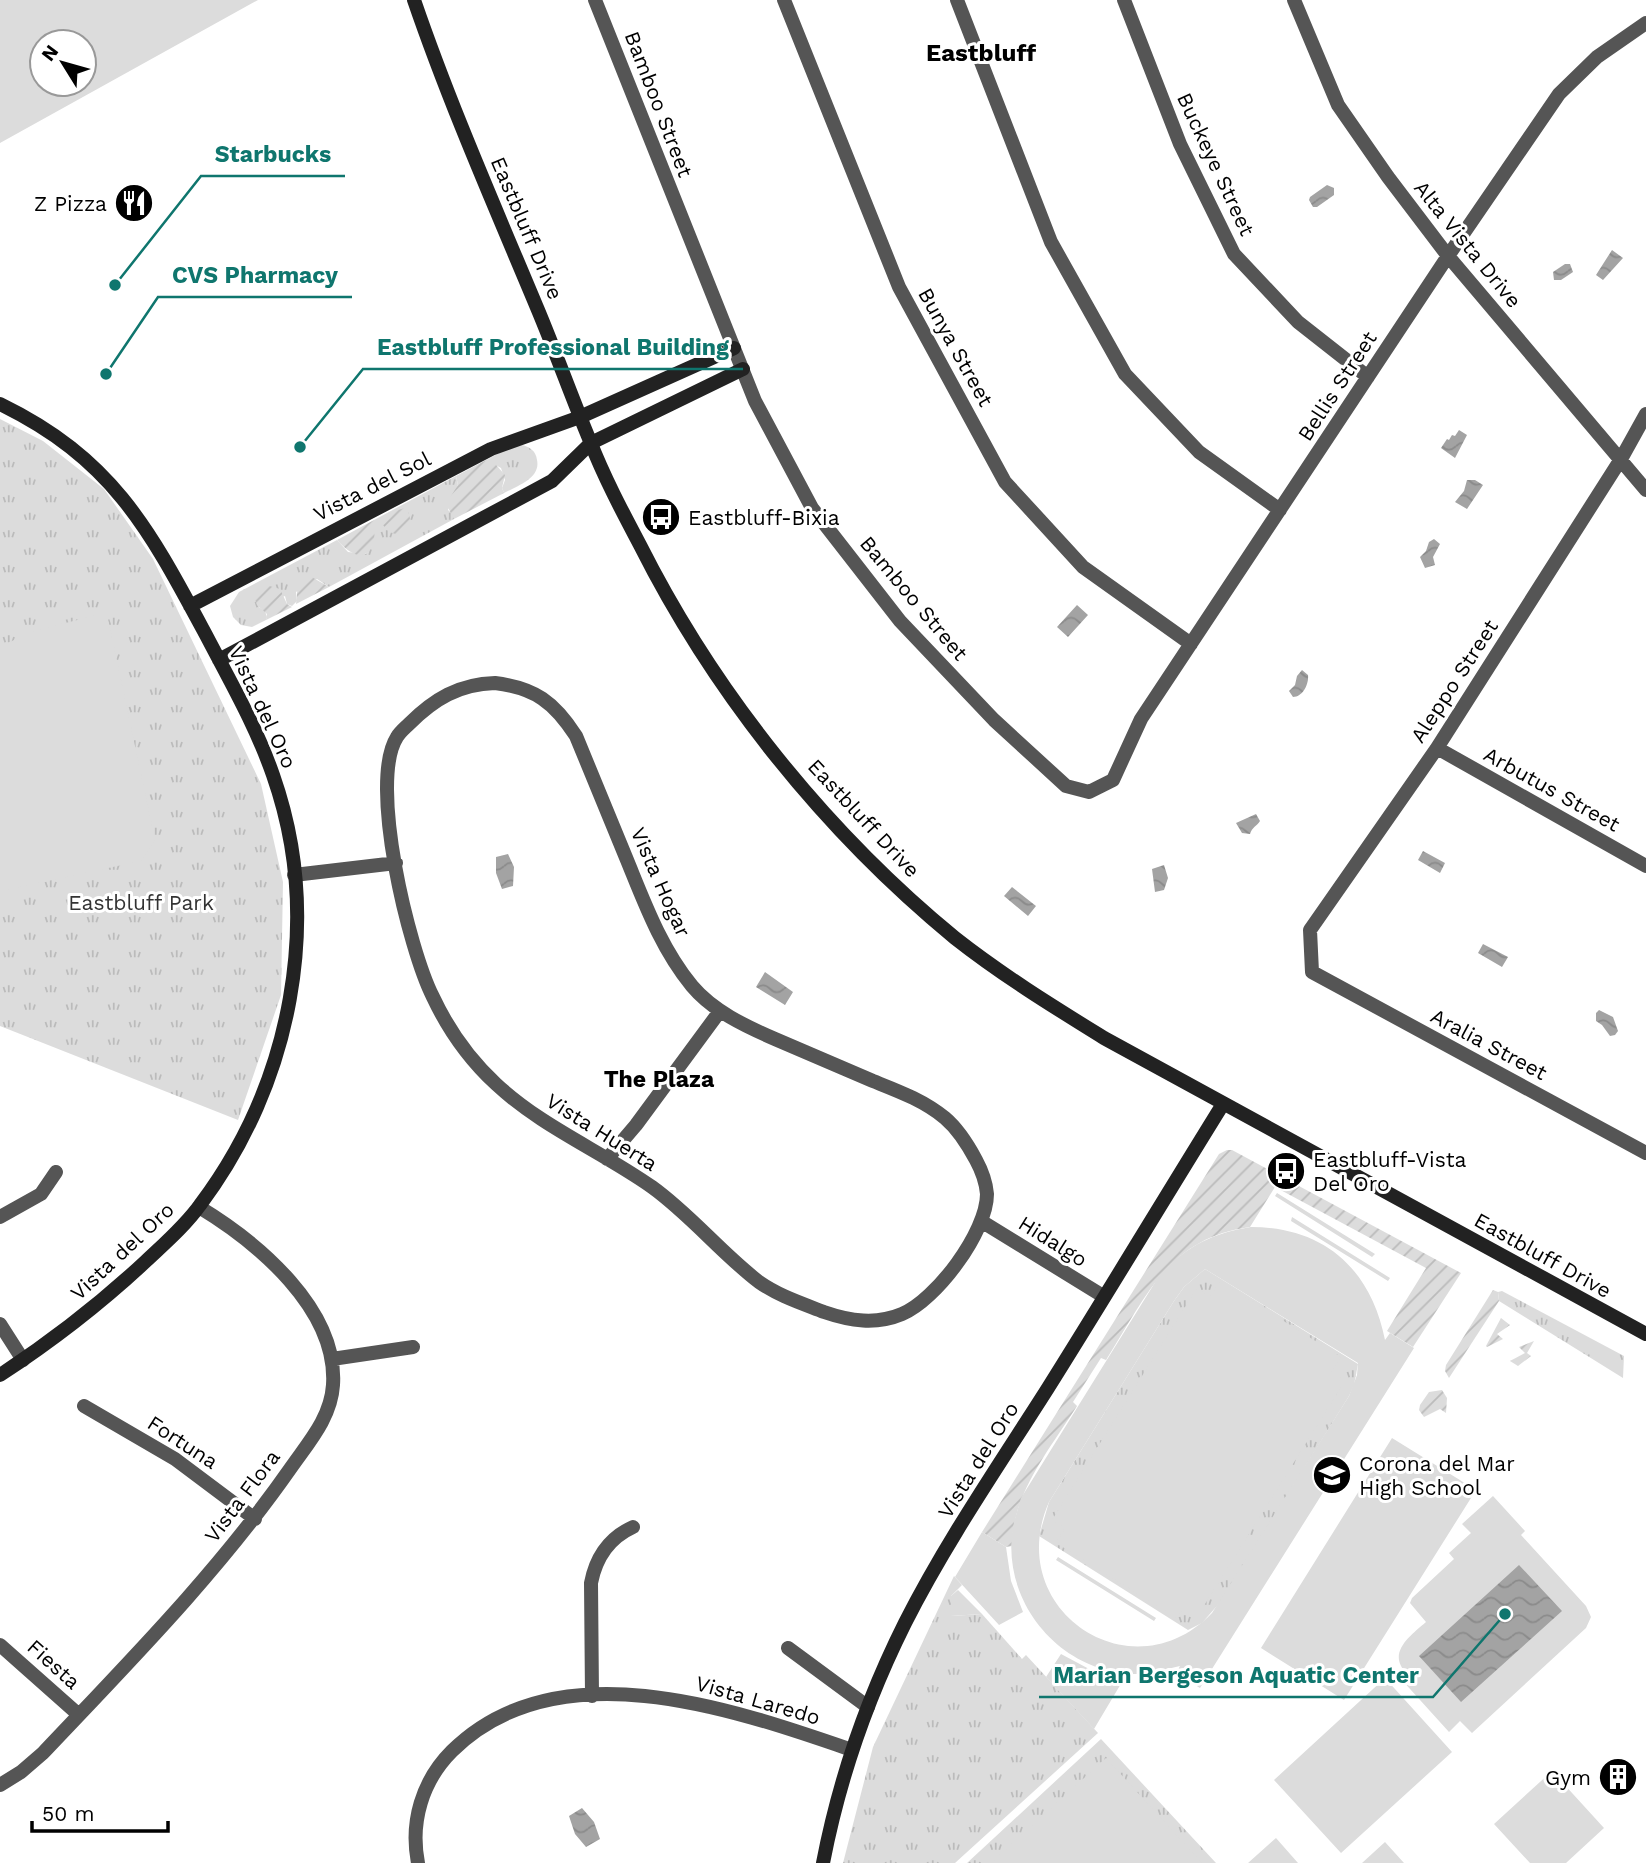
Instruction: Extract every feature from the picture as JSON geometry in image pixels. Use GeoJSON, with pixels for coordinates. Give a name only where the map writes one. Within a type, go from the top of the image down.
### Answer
{"type":"FeatureCollection","features":[{"type":"Feature","properties":{"kind":"street","name":"Eastbluff Drive"},"geometry":{"type":"LineString","coordinates":[[414,0],[580,417],[641,548],[685,626],[727,689],[769,746],[825,813],[885,875],[967,946],[1035,995],[1104,1038],[1646,1335]]}},
{"type":"Feature","properties":{"kind":"street","name":"Bamboo Street"},"geometry":{"type":"LineString","coordinates":[[596,0],[755,401],[812,508],[900,621],[994,720],[1066,786],[1089,792]]}},
{"type":"Feature","properties":{"kind":"street","name":"Bunya Street"},"geometry":{"type":"LineString","coordinates":[[784,0],[899,287],[1006,482],[1083,567],[1191,643]]}},
{"type":"Feature","properties":{"kind":"street"},"geometry":{"type":"LineString","coordinates":[[957,0],[1051,242],[1125,374],[1199,452],[1280,510]]}},
{"type":"Feature","properties":{"kind":"street","name":"Buckeye Street"},"geometry":{"type":"LineString","coordinates":[[1124,0],[1180,144],[1234,254],[1298,322],[1368,377]]}},
{"type":"Feature","properties":{"kind":"street","name":"Alta Vista Drive"},"geometry":{"type":"LineString","coordinates":[[1294,0],[1338,105],[1388,177],[1448,256],[1646,490]]}},
{"type":"Feature","properties":{"kind":"street","name":"Bellis Street"},"geometry":{"type":"LineString","coordinates":[[1089,792],[1113,780],[1141,719],[1448,256],[1559,94],[1597,57],[1646,23]]}},
{"type":"Feature","properties":{"kind":"street","name":"Vista del Sol"},"geometry":{"type":"LineString","coordinates":[[190,606],[491,449],[580,417],[734,348]]}},
{"type":"Feature","properties":{"kind":"street"},"geometry":{"type":"LineString","coordinates":[[219,660],[552,481],[591,443],[743,369]]}},
{"type":"Feature","properties":{"kind":"street","name":"Vista del Oro"},"geometry":{"type":"LineString","coordinates":[[0,404],[55,435],[84,458],[135,512],[156,543],[255,728],[274,775],[292,848],[298,920],[295,967],[283,1036],[248,1129],[199,1207],[119,1286],[75,1322],[0,1375]]}},
{"type":"Feature","properties":{"kind":"street","name":"Aleppo Street"},"geometry":{"type":"LineString","coordinates":[[1312,972],[1310,930],[1437,748],[1621,458],[1646,414]]}},
{"type":"Feature","properties":{"kind":"street","name":"Vista Hogar"},"geometry":{"type":"LineString","coordinates":[[397,736],[438,699],[475,684],[515,686],[534,693],[551,704],[576,736],[642,901],[661,940],[696,991],[720,1011],[751,1029],[917,1099],[947,1120],[970,1148],[985,1181],[987,1198],[981,1221]]}},
{"type":"Feature","properties":{"kind":"street","name":"Vista Huerta"},"geometry":{"type":"LineString","coordinates":[[397,736],[387,775],[386,805],[419,967],[432,997],[455,1035],[489,1078],[514,1100],[541,1120],[648,1184],[676,1205],[762,1284],[787,1298],[856,1321],[886,1319],[915,1308],[934,1291],[964,1252],[981,1221]]}},
{"type":"Feature","properties":{"kind":"street","name":"Arbutus Street"},"geometry":{"type":"LineString","coordinates":[[1437,748],[1646,866]]}},
{"type":"Feature","properties":{"kind":"street"},"geometry":{"type":"LineString","coordinates":[[294,875],[396,863]]}},
{"type":"Feature","properties":{"kind":"street","name":"Aralia Street"},"geometry":{"type":"LineString","coordinates":[[1312,972],[1646,1153]]}},
{"type":"Feature","properties":{"kind":"street"},"geometry":{"type":"LineString","coordinates":[[607,1160],[720,1011]]}},
{"type":"Feature","properties":{"kind":"street","name":"Vista del Oro"},"geometry":{"type":"LineString","coordinates":[[822,1863],[852,1750],[906,1622],[951,1542],[1223,1104]]}},
{"type":"Feature","properties":{"kind":"street"},"geometry":{"type":"LineString","coordinates":[[0,1217],[41,1194],[56,1172]]}},
{"type":"Feature","properties":{"kind":"street","name":"Vista Flora"},"geometry":{"type":"LineString","coordinates":[[0,1785],[21,1772],[43,1753],[212,1570],[255,1519],[320,1426],[329,1407],[333,1386],[332,1359],[327,1338],[317,1319],[279,1269],[242,1234],[199,1207]]}},
{"type":"Feature","properties":{"kind":"street","name":"Hidalgo"},"geometry":{"type":"LineString","coordinates":[[981,1221],[1103,1296]]}},
{"type":"Feature","properties":{"kind":"street"},"geometry":{"type":"LineString","coordinates":[[0,1324],[23,1360]]}},
{"type":"Feature","properties":{"kind":"street"},"geometry":{"type":"LineString","coordinates":[[332,1359],[412,1347]]}},
{"type":"Feature","properties":{"kind":"street","name":"Fortuna"},"geometry":{"type":"LineString","coordinates":[[84,1406],[175,1459],[255,1519]]}},
{"type":"Feature","properties":{"kind":"street"},"geometry":{"type":"LineString","coordinates":[[592,1696],[591,1583],[594,1569],[601,1553],[612,1540],[633,1527]]}},
{"type":"Feature","properties":{"kind":"street","name":"Fiesta"},"geometry":{"type":"LineString","coordinates":[[0,1645],[79,1715]]}},
{"type":"Feature","properties":{"kind":"street"},"geometry":{"type":"LineString","coordinates":[[788,1648],[868,1707]]}},
{"type":"Feature","properties":{"kind":"street","name":"Vista Laredo"},"geometry":{"type":"LineString","coordinates":[[418,1863],[415,1850],[416,1819],[423,1793],[442,1761],[460,1744],[503,1715],[544,1699],[641,1696],[687,1700],[723,1708],[852,1750]]}},
{"type":"Feature","properties":{"kind":"green space"},"geometry":{"type":"Polygon","coordinates":[[[0,0],[258,0],[98,89],[98,28],[28,28],[28,98],[81,98],[0,143],[0,0]]]}},
{"type":"Feature","properties":{"kind":"green space","name":"Eastbluff Park"},"geometry":{"type":"Polygon","coordinates":[[[0,419],[43,441],[104,489],[153,559],[261,784],[283,882],[281,995],[238,1120],[0,1026],[0,419]]]}},
{"type":"Feature","properties":{"kind":"green space"},"geometry":{"type":"Polygon","coordinates":[[[522,445],[535,454],[535,472],[527,481],[504,493],[502,488],[505,480],[501,468],[492,463],[490,458],[510,447],[522,445]]]}},
{"type":"Feature","properties":{"kind":"green space"},"geometry":{"type":"Polygon","coordinates":[[[490,458],[505,475],[502,488],[504,493],[454,519],[446,504],[458,485],[456,476],[490,458]]]}},
{"type":"Feature","properties":{"kind":"green space"},"geometry":{"type":"Polygon","coordinates":[[[456,476],[458,485],[448,510],[454,515],[454,519],[329,587],[317,579],[296,592],[297,601],[292,606],[287,604],[285,596],[259,607],[265,611],[266,620],[252,627],[241,625],[233,617],[230,606],[239,592],[337,540],[348,552],[366,554],[371,547],[374,520],[456,476]]]}},
{"type":"Feature","properties":{"kind":"green space"},"geometry":{"type":"Polygon","coordinates":[[[405,508],[410,520],[406,531],[399,535],[389,532],[383,525],[385,519],[405,508]]]}},
{"type":"Feature","properties":{"kind":"green space"},"geometry":{"type":"Polygon","coordinates":[[[374,520],[374,541],[367,553],[354,554],[337,540],[374,520]]]}},
{"type":"Feature","properties":{"kind":"green space"},"geometry":{"type":"Polygon","coordinates":[[[310,576],[329,587],[296,604],[299,584],[310,576]]]}},
{"type":"Feature","properties":{"kind":"green space"},"geometry":{"type":"Polygon","coordinates":[[[260,586],[280,589],[287,604],[292,607],[266,620],[267,614],[257,605],[254,597],[260,586]]]}},
{"type":"Feature","properties":{"kind":"green space"},"geometry":{"type":"Polygon","coordinates":[[[97,615],[108,619],[155,840],[141,861],[0,891],[0,647],[30,632],[97,615]]]}},
{"type":"Feature","properties":{"kind":"green space"},"geometry":{"type":"Polygon","coordinates":[[[1232,1150],[1461,1273],[1413,1347],[1387,1331],[1426,1268],[1275,1187],[1250,1227],[1222,1233],[1199,1244],[1179,1257],[1162,1274],[1106,1360],[1101,1358],[1073,1402],[1077,1406],[1025,1490],[1018,1508],[1012,1546],[1006,1547],[982,1532],[1219,1154],[1232,1150]]]}},
{"type":"Feature","properties":{"kind":"green space"},"geometry":{"type":"Polygon","coordinates":[[[1277,1193],[1375,1254],[1372,1257],[1275,1196],[1277,1193]]]}},
{"type":"Feature","properties":{"kind":"green space"},"geometry":{"type":"Polygon","coordinates":[[[1292,1217],[1390,1278],[1388,1281],[1291,1221],[1292,1217]]]}},
{"type":"Feature","properties":{"kind":"green space"},"geometry":{"type":"Polygon","coordinates":[[[1251,1227],[1277,1229],[1301,1235],[1322,1244],[1340,1257],[1356,1273],[1368,1292],[1385,1340],[1390,1333],[1414,1348],[1200,1688],[1176,1673],[1180,1666],[1143,1674],[1110,1671],[1063,1649],[1044,1631],[1029,1610],[1018,1587],[1012,1561],[1014,1520],[1021,1498],[1159,1276],[1179,1257],[1200,1243],[1224,1233],[1251,1227]],[[1205,1269],[1184,1287],[1174,1301],[1049,1502],[1039,1541],[1043,1576],[1059,1606],[1082,1629],[1112,1643],[1146,1646],[1180,1637],[1212,1613],[1349,1396],[1357,1375],[1358,1363],[1205,1269]]]}},
{"type":"Feature","properties":{"kind":"green space"},"geometry":{"type":"Polygon","coordinates":[[[1205,1269],[1358,1364],[1349,1396],[1223,1599],[1202,1623],[1188,1630],[1039,1536],[1049,1502],[1174,1301],[1184,1287],[1205,1269]]]}},
{"type":"Feature","properties":{"kind":"green space"},"geometry":{"type":"Polygon","coordinates":[[[1220,1281],[1341,1357],[1331,1372],[1345,1381],[1200,1612],[1186,1604],[1177,1618],[1056,1543],[1065,1528],[1052,1520],[1197,1288],[1210,1297],[1220,1281]]]}},
{"type":"Feature","properties":{"kind":"green space"},"geometry":{"type":"Polygon","coordinates":[[[1493,1290],[1498,1292],[1499,1301],[1449,1378],[1445,1371],[1446,1365],[1493,1290]]]}},
{"type":"Feature","properties":{"kind":"green space"},"geometry":{"type":"Polygon","coordinates":[[[1502,1291],[1624,1356],[1623,1378],[1499,1301],[1498,1292],[1502,1291]]]}},
{"type":"Feature","properties":{"kind":"green space"},"geometry":{"type":"Polygon","coordinates":[[[1501,1318],[1510,1325],[1497,1334],[1503,1339],[1487,1347],[1486,1346],[1501,1318]]]}},
{"type":"Feature","properties":{"kind":"green space"},"geometry":{"type":"Polygon","coordinates":[[[1534,1341],[1527,1353],[1531,1356],[1518,1366],[1510,1361],[1525,1353],[1519,1347],[1534,1341]]]}},
{"type":"Feature","properties":{"kind":"green space"},"geometry":{"type":"Polygon","coordinates":[[[1442,1390],[1447,1398],[1446,1413],[1440,1409],[1424,1417],[1419,1410],[1420,1405],[1429,1392],[1442,1390]]]}},
{"type":"Feature","properties":{"kind":"green space"},"geometry":{"type":"Polygon","coordinates":[[[1392,1438],[1476,1490],[1344,1700],[1261,1648],[1392,1438]]]}},
{"type":"Feature","properties":{"kind":"green space"},"geometry":{"type":"Polygon","coordinates":[[[1493,1496],[1525,1531],[1521,1535],[1586,1606],[1591,1617],[1586,1628],[1472,1733],[1460,1721],[1449,1732],[1401,1679],[1407,1674],[1401,1666],[1400,1652],[1407,1639],[1426,1622],[1410,1603],[1412,1598],[1454,1559],[1449,1553],[1471,1533],[1462,1524],[1493,1496]]]}},
{"type":"Feature","properties":{"kind":"green space"},"geometry":{"type":"Polygon","coordinates":[[[982,1532],[1006,1547],[1011,1581],[1023,1612],[999,1625],[955,1577],[982,1532]]]}},
{"type":"Feature","properties":{"kind":"green space"},"geometry":{"type":"Polygon","coordinates":[[[1058,1557],[1156,1618],[1154,1621],[1056,1560],[1058,1557]]]}},
{"type":"Feature","properties":{"kind":"green space"},"geometry":{"type":"Polygon","coordinates":[[[954,1576],[962,1585],[951,1596],[951,1616],[982,1614],[1022,1659],[1026,1655],[1098,1733],[955,1863],[843,1863],[873,1747],[954,1576]]]}},
{"type":"Feature","properties":{"kind":"green space"},"geometry":{"type":"Polygon","coordinates":[[[958,1590],[982,1614],[951,1616],[951,1596],[958,1590]]]}},
{"type":"Feature","properties":{"kind":"green space"},"geometry":{"type":"Polygon","coordinates":[[[1061,1654],[1091,1670],[1125,1677],[1094,1729],[1046,1677],[1061,1654]]]}},
{"type":"Feature","properties":{"kind":"green space"},"geometry":{"type":"Polygon","coordinates":[[[1385,1678],[1452,1752],[1341,1853],[1274,1780],[1385,1678]]]}},
{"type":"Feature","properties":{"kind":"green space"},"geometry":{"type":"Polygon","coordinates":[[[1101,1739],[1216,1863],[967,1863],[1101,1739]]]}},
{"type":"Feature","properties":{"kind":"green space"},"geometry":{"type":"Polygon","coordinates":[[[1106,1758],[1202,1863],[991,1863],[1106,1758]]]}},
{"type":"Feature","properties":{"kind":"green space"},"geometry":{"type":"Polygon","coordinates":[[[1552,1771],[1604,1828],[1566,1863],[1530,1863],[1494,1824],[1552,1771]]]}},
{"type":"Feature","properties":{"kind":"green space"},"geometry":{"type":"Polygon","coordinates":[[[1276,1838],[1298,1863],[1248,1863],[1276,1838]]]}},
{"type":"Feature","properties":{"kind":"green space"},"geometry":{"type":"Polygon","coordinates":[[[1385,1842],[1404,1863],[1362,1863],[1385,1842]]]}},
{"type":"Feature","properties":{"kind":"water"},"geometry":{"type":"Polygon","coordinates":[[[1327,185],[1334,188],[1334,195],[1313,207],[1310,197],[1327,185]]]}},
{"type":"Feature","properties":{"kind":"water"},"geometry":{"type":"Polygon","coordinates":[[[1612,250],[1623,258],[1603,280],[1596,275],[1612,250]]]}},
{"type":"Feature","properties":{"kind":"water"},"geometry":{"type":"Polygon","coordinates":[[[1565,264],[1570,264],[1573,272],[1561,280],[1554,280],[1553,272],[1565,264]]]}},
{"type":"Feature","properties":{"kind":"water"},"geometry":{"type":"Polygon","coordinates":[[[1459,430],[1467,435],[1455,458],[1441,448],[1447,439],[1455,436],[1459,430]]]}},
{"type":"Feature","properties":{"kind":"water"},"geometry":{"type":"Polygon","coordinates":[[[1467,480],[1475,480],[1483,485],[1467,509],[1455,502],[1464,491],[1467,480]]]}},
{"type":"Feature","properties":{"kind":"water"},"geometry":{"type":"Polygon","coordinates":[[[1434,539],[1440,544],[1433,557],[1435,565],[1425,568],[1420,557],[1429,542],[1434,539]]]}},
{"type":"Feature","properties":{"kind":"water"},"geometry":{"type":"Polygon","coordinates":[[[1077,605],[1088,615],[1068,637],[1057,627],[1077,605]]]}},
{"type":"Feature","properties":{"kind":"water"},"geometry":{"type":"Polygon","coordinates":[[[1302,670],[1308,675],[1306,686],[1300,695],[1293,697],[1289,691],[1302,670]]]}},
{"type":"Feature","properties":{"kind":"water"},"geometry":{"type":"Polygon","coordinates":[[[1256,814],[1259,823],[1250,834],[1242,833],[1236,823],[1256,814]]]}},
{"type":"Feature","properties":{"kind":"water"},"geometry":{"type":"Polygon","coordinates":[[[1423,851],[1445,863],[1440,873],[1418,860],[1423,851]]]}},
{"type":"Feature","properties":{"kind":"water"},"geometry":{"type":"Polygon","coordinates":[[[508,854],[514,867],[513,886],[502,889],[496,873],[496,857],[508,854]]]}},
{"type":"Feature","properties":{"kind":"water"},"geometry":{"type":"Polygon","coordinates":[[[1164,865],[1168,878],[1164,890],[1155,892],[1152,869],[1164,865]]]}},
{"type":"Feature","properties":{"kind":"water"},"geometry":{"type":"Polygon","coordinates":[[[1012,887],[1036,906],[1028,916],[1004,896],[1012,887]]]}},
{"type":"Feature","properties":{"kind":"water"},"geometry":{"type":"Polygon","coordinates":[[[1483,944],[1508,957],[1502,967],[1478,953],[1483,944]]]}},
{"type":"Feature","properties":{"kind":"water"},"geometry":{"type":"Polygon","coordinates":[[[765,972],[793,992],[785,1005],[756,987],[765,972]]]}},
{"type":"Feature","properties":{"kind":"water"},"geometry":{"type":"Polygon","coordinates":[[[1599,1010],[1613,1017],[1618,1031],[1615,1035],[1610,1036],[1596,1021],[1596,1013],[1599,1010]]]}},
{"type":"Feature","properties":{"kind":"water"},"geometry":{"type":"Polygon","coordinates":[[[1519,1565],[1562,1611],[1461,1702],[1419,1656],[1519,1565]]]}},
{"type":"Feature","properties":{"kind":"water"},"geometry":{"type":"Polygon","coordinates":[[[582,1808],[594,1822],[600,1839],[586,1847],[575,1834],[569,1816],[582,1808]]]}},
{"type":"Feature","properties":{"kind":"place","name":"Z Pizza"},"geometry":{"type":"Point","coordinates":[134,203]}},
{"type":"Feature","properties":{"kind":"place","name":"Starbucks"},"geometry":{"type":"Point","coordinates":[115,285]}},
{"type":"Feature","properties":{"kind":"place","name":"CVS Pharmacy"},"geometry":{"type":"Point","coordinates":[106,374]}},
{"type":"Feature","properties":{"kind":"place","name":"Eastbluff Professional Building"},"geometry":{"type":"Point","coordinates":[300,447]}},
{"type":"Feature","properties":{"kind":"place","name":"Eastbluff-Bixia"},"geometry":{"type":"Point","coordinates":[661,517]}},
{"type":"Feature","properties":{"kind":"place","name":"Eastbluff-Vista Del Oro"},"geometry":{"type":"Point","coordinates":[1286,1171]}},
{"type":"Feature","properties":{"kind":"place","name":"Corona del Mar High School"},"geometry":{"type":"Point","coordinates":[1332,1475]}},
{"type":"Feature","properties":{"kind":"place","name":"Marian Bergeson Aquatic Center"},"geometry":{"type":"Point","coordinates":[1505,1614]}},
{"type":"Feature","properties":{"kind":"place","name":"Gym"},"geometry":{"type":"Point","coordinates":[1618,1777]}},
{"type":"Feature","properties":{"kind":"district","name":"Eastbluff"},"geometry":{"type":"Point","coordinates":[981,53]}},
{"type":"Feature","properties":{"kind":"district","name":"The Plaza"},"geometry":{"type":"Point","coordinates":[659,1079]}}]}
